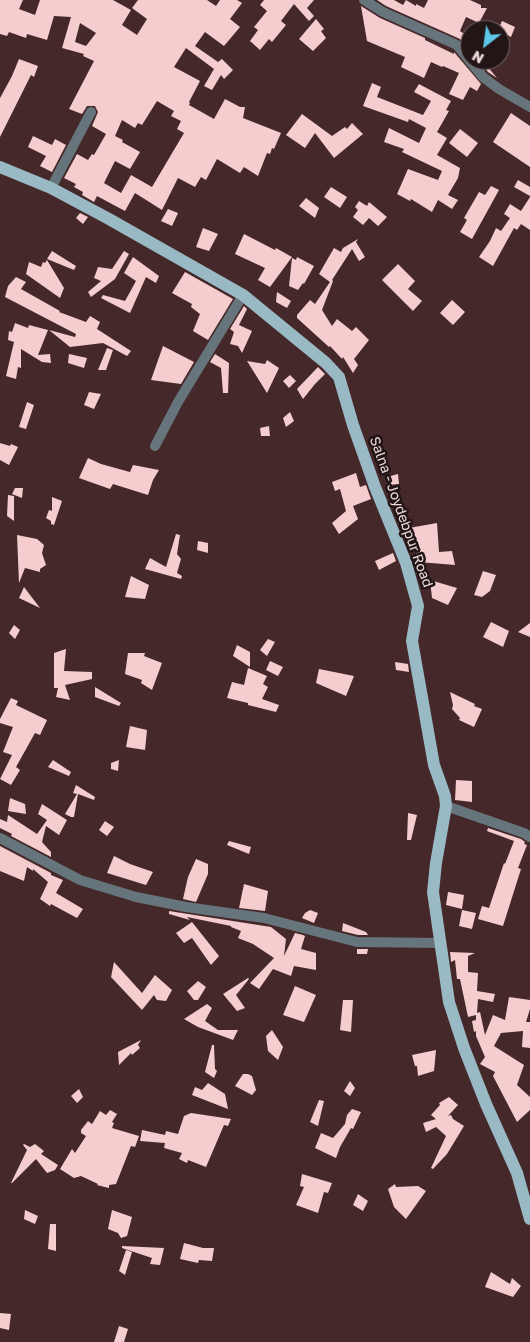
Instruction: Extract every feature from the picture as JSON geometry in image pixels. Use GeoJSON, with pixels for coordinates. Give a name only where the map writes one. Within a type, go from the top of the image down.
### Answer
{"type":"FeatureCollection","features":[{"type":"Feature","properties":{"kind":"main road","name":"Salna - Joydebpur Road"},"geometry":{"type":"LineString","coordinates":[[0,167],[51,188],[110,219],[243,295],[326,363],[339,377],[353,425],[375,487],[406,563],[418,606],[412,641],[434,765],[445,796],[446,806],[433,892],[449,1002],[464,1048],[483,1096],[517,1173],[530,1219]]}},
{"type":"Feature","properties":{"kind":"street"},"geometry":{"type":"LineString","coordinates":[[364,0],[383,12],[457,45],[482,77],[530,107]]}},
{"type":"Feature","properties":{"kind":"street"},"geometry":{"type":"LineString","coordinates":[[51,188],[91,112]]}},
{"type":"Feature","properties":{"kind":"street"},"geometry":{"type":"LineString","coordinates":[[155,446],[178,402],[243,295]]}},
{"type":"Feature","properties":{"kind":"street"},"geometry":{"type":"LineString","coordinates":[[446,806],[524,833],[530,837]]}},
{"type":"Feature","properties":{"kind":"street"},"geometry":{"type":"LineString","coordinates":[[0,838],[80,880],[136,896],[186,907],[264,918],[357,942],[441,943]]}},
{"type":"Feature","properties":{"kind":"building"},"geometry":{"type":"Polygon","coordinates":[[[0,0],[23,0],[19,9],[35,15],[40,0],[113,0],[131,10],[122,25],[137,35],[147,19],[132,8],[138,0],[207,0],[216,6],[220,0],[237,0],[242,3],[230,19],[240,27],[224,46],[205,32],[195,46],[218,62],[222,59],[233,70],[224,79],[221,75],[212,90],[204,86],[214,69],[186,48],[174,67],[200,81],[189,105],[214,119],[225,99],[240,107],[245,107],[243,118],[281,133],[274,149],[272,148],[270,154],[267,153],[258,176],[244,167],[240,173],[217,159],[206,180],[201,177],[195,187],[178,178],[162,210],[135,193],[125,211],[97,196],[94,202],[82,195],[83,192],[74,187],[76,184],[64,178],[77,154],[88,160],[92,154],[94,155],[106,134],[92,126],[98,112],[95,106],[87,106],[82,114],[69,109],[94,61],[83,56],[84,54],[62,48],[71,17],[54,16],[47,40],[27,34],[26,38],[9,32],[7,36],[0,34],[0,0]],[[80,23],[75,42],[86,46],[96,33],[80,23]],[[157,101],[142,125],[138,123],[135,128],[122,120],[115,136],[140,152],[130,169],[115,161],[104,183],[121,193],[131,175],[152,187],[184,133],[177,129],[181,121],[171,116],[174,111],[157,101]]]}},
{"type":"Feature","properties":{"kind":"building"},"geometry":{"type":"Polygon","coordinates":[[[264,0],[314,0],[307,8],[314,16],[309,21],[294,4],[281,21],[286,25],[272,42],[269,39],[260,50],[250,41],[258,30],[254,27],[267,11],[260,5],[264,0]]]}},
{"type":"Feature","properties":{"kind":"building"},"geometry":{"type":"Polygon","coordinates":[[[377,0],[394,0],[403,5],[406,0],[424,8],[428,0],[470,0],[481,5],[481,8],[487,8],[481,20],[472,20],[466,17],[465,20],[460,20],[460,39],[386,6],[377,0]]]}},
{"type":"Feature","properties":{"kind":"building"},"geometry":{"type":"Polygon","coordinates":[[[361,6],[380,18],[425,38],[425,40],[454,54],[454,52],[460,59],[460,70],[469,70],[481,84],[477,91],[470,87],[463,100],[449,94],[459,73],[431,62],[424,78],[401,67],[405,57],[367,41],[361,6]]]}},
{"type":"Feature","properties":{"kind":"building"},"geometry":{"type":"Polygon","coordinates":[[[316,19],[324,29],[321,31],[326,38],[313,51],[299,39],[316,19]]]}},
{"type":"Feature","properties":{"kind":"building"},"geometry":{"type":"Polygon","coordinates":[[[510,25],[515,27],[510,36],[510,25]]]}},
{"type":"Feature","properties":{"kind":"building"},"geometry":{"type":"Polygon","coordinates":[[[19,59],[38,66],[34,77],[31,75],[0,137],[0,98],[19,59]]]}},
{"type":"Feature","properties":{"kind":"building"},"geometry":{"type":"Polygon","coordinates":[[[486,70],[490,70],[497,78],[486,70]]]}},
{"type":"Feature","properties":{"kind":"building"},"geometry":{"type":"Polygon","coordinates":[[[372,83],[381,87],[377,97],[423,115],[431,101],[414,92],[419,84],[451,101],[446,110],[449,111],[437,132],[447,138],[437,155],[460,168],[458,178],[448,195],[458,200],[452,209],[438,200],[432,212],[411,199],[410,201],[397,194],[408,169],[438,180],[442,171],[402,152],[404,149],[384,142],[389,128],[419,143],[426,128],[409,119],[408,122],[363,106],[372,83]]]}},
{"type":"Feature","properties":{"kind":"building"},"geometry":{"type":"Polygon","coordinates":[[[511,113],[530,126],[530,167],[493,142],[511,113]]]}},
{"type":"Feature","properties":{"kind":"building"},"geometry":{"type":"Polygon","coordinates":[[[302,114],[332,136],[345,127],[347,129],[352,123],[363,134],[334,158],[315,133],[305,148],[286,135],[302,114]]]}},
{"type":"Feature","properties":{"kind":"building"},"geometry":{"type":"Polygon","coordinates":[[[460,129],[478,143],[467,157],[449,143],[460,129]]]}},
{"type":"Feature","properties":{"kind":"building"},"geometry":{"type":"Polygon","coordinates":[[[33,136],[52,145],[55,139],[66,145],[52,172],[40,166],[46,156],[28,147],[33,136]]]}},
{"type":"Feature","properties":{"kind":"building"},"geometry":{"type":"Polygon","coordinates":[[[518,180],[530,187],[530,196],[514,187],[518,180]]]}},
{"type":"Feature","properties":{"kind":"building"},"geometry":{"type":"Polygon","coordinates":[[[491,186],[499,190],[472,239],[460,232],[467,220],[464,218],[479,192],[485,195],[491,186]]]}},
{"type":"Feature","properties":{"kind":"building"},"geometry":{"type":"Polygon","coordinates":[[[331,187],[347,197],[340,208],[324,197],[331,187]]]}},
{"type":"Feature","properties":{"kind":"building"},"geometry":{"type":"Polygon","coordinates":[[[530,197],[530,230],[521,224],[517,230],[514,228],[493,266],[479,257],[496,228],[501,231],[510,218],[504,214],[510,204],[521,211],[530,197]]]}},
{"type":"Feature","properties":{"kind":"building"},"geometry":{"type":"Polygon","coordinates":[[[306,198],[319,208],[315,218],[299,206],[306,198]]]}},
{"type":"Feature","properties":{"kind":"building"},"geometry":{"type":"Polygon","coordinates":[[[359,201],[367,206],[369,202],[387,217],[378,226],[369,218],[363,225],[353,217],[358,210],[355,207],[359,201]]]}},
{"type":"Feature","properties":{"kind":"building"},"geometry":{"type":"Polygon","coordinates":[[[168,209],[178,213],[172,226],[161,221],[168,209]]]}},
{"type":"Feature","properties":{"kind":"building"},"geometry":{"type":"Polygon","coordinates":[[[80,213],[88,217],[83,224],[76,218],[80,213]]]}},
{"type":"Feature","properties":{"kind":"building"},"geometry":{"type":"Polygon","coordinates":[[[203,228],[218,234],[209,251],[196,247],[203,228]]]}},
{"type":"Feature","properties":{"kind":"building"},"geometry":{"type":"Polygon","coordinates":[[[244,234],[292,257],[270,287],[258,280],[265,268],[235,254],[244,234]]]}},
{"type":"Feature","properties":{"kind":"building"},"geometry":{"type":"Polygon","coordinates":[[[358,239],[356,242],[365,257],[359,261],[352,249],[332,280],[322,310],[332,326],[337,319],[352,331],[356,327],[369,340],[354,359],[358,365],[353,373],[343,357],[342,359],[330,346],[297,318],[297,315],[310,300],[315,304],[330,282],[319,274],[334,248],[341,252],[343,248],[358,239]]]}},
{"type":"Feature","properties":{"kind":"building"},"geometry":{"type":"Polygon","coordinates":[[[52,251],[76,266],[74,270],[47,259],[52,251]]]}},
{"type":"Feature","properties":{"kind":"building"},"geometry":{"type":"Polygon","coordinates":[[[124,251],[129,254],[115,279],[91,297],[88,292],[101,281],[94,278],[98,267],[112,269],[124,251]]]}},
{"type":"Feature","properties":{"kind":"building"},"geometry":{"type":"Polygon","coordinates":[[[133,257],[159,276],[156,283],[146,277],[130,313],[101,298],[103,295],[125,301],[136,281],[124,273],[133,257]]]}},
{"type":"Feature","properties":{"kind":"building"},"geometry":{"type":"Polygon","coordinates":[[[297,257],[314,266],[304,284],[298,290],[289,286],[292,258],[296,260],[297,257]]]}},
{"type":"Feature","properties":{"kind":"building"},"geometry":{"type":"Polygon","coordinates":[[[47,260],[64,288],[60,298],[26,274],[29,262],[41,267],[43,262],[45,263],[47,260]]]}},
{"type":"Feature","properties":{"kind":"building"},"geometry":{"type":"Polygon","coordinates":[[[398,264],[415,281],[408,289],[422,301],[413,311],[382,280],[398,264]]]}},
{"type":"Feature","properties":{"kind":"building"},"geometry":{"type":"Polygon","coordinates":[[[185,272],[233,299],[208,340],[193,331],[200,314],[191,307],[192,304],[172,293],[185,272]]]}},
{"type":"Feature","properties":{"kind":"building"},"geometry":{"type":"Polygon","coordinates":[[[16,277],[26,282],[21,289],[59,312],[86,322],[90,316],[100,322],[97,329],[131,351],[127,356],[103,343],[70,347],[49,330],[75,337],[76,334],[5,297],[8,286],[16,277]]]}},
{"type":"Feature","properties":{"kind":"building"},"geometry":{"type":"Polygon","coordinates":[[[277,292],[291,301],[287,308],[276,302],[277,292]]]}},
{"type":"Feature","properties":{"kind":"building"},"geometry":{"type":"Polygon","coordinates":[[[452,300],[465,312],[453,325],[440,313],[452,300]]]}},
{"type":"Feature","properties":{"kind":"building"},"geometry":{"type":"Polygon","coordinates":[[[244,306],[247,309],[239,325],[252,331],[242,353],[238,346],[230,344],[234,332],[230,329],[244,306]]]}},
{"type":"Feature","properties":{"kind":"building"},"geometry":{"type":"Polygon","coordinates":[[[15,323],[28,328],[29,325],[48,330],[38,355],[50,354],[51,363],[42,362],[21,349],[21,368],[18,367],[16,379],[6,376],[14,342],[8,340],[9,331],[12,332],[15,323]]]}},
{"type":"Feature","properties":{"kind":"building"},"geometry":{"type":"Polygon","coordinates":[[[163,346],[194,362],[181,384],[151,380],[163,346]]]}},
{"type":"Feature","properties":{"kind":"building"},"geometry":{"type":"Polygon","coordinates":[[[107,348],[113,350],[106,370],[98,370],[107,348]]]}},
{"type":"Feature","properties":{"kind":"building"},"geometry":{"type":"Polygon","coordinates":[[[69,354],[87,358],[84,368],[68,363],[69,354]]]}},
{"type":"Feature","properties":{"kind":"building"},"geometry":{"type":"Polygon","coordinates":[[[215,354],[229,363],[228,393],[223,393],[221,368],[210,362],[215,354]]]}},
{"type":"Feature","properties":{"kind":"building"},"geometry":{"type":"Polygon","coordinates":[[[267,360],[279,368],[267,393],[247,361],[265,364],[267,360]]]}},
{"type":"Feature","properties":{"kind":"building"},"geometry":{"type":"Polygon","coordinates":[[[318,367],[325,374],[303,399],[297,389],[318,367]]]}},
{"type":"Feature","properties":{"kind":"building"},"geometry":{"type":"Polygon","coordinates":[[[290,375],[296,381],[289,388],[283,381],[290,375]]]}},
{"type":"Feature","properties":{"kind":"building"},"geometry":{"type":"Polygon","coordinates":[[[89,392],[101,394],[94,409],[84,405],[89,392]]]}},
{"type":"Feature","properties":{"kind":"building"},"geometry":{"type":"Polygon","coordinates":[[[27,402],[34,405],[26,429],[19,427],[27,402]]]}},
{"type":"Feature","properties":{"kind":"building"},"geometry":{"type":"Polygon","coordinates":[[[290,412],[294,421],[286,427],[283,418],[290,412]]]}},
{"type":"Feature","properties":{"kind":"building"},"geometry":{"type":"Polygon","coordinates":[[[269,426],[270,436],[261,436],[260,428],[269,426]]]}},
{"type":"Feature","properties":{"kind":"building"},"geometry":{"type":"Polygon","coordinates":[[[0,443],[18,447],[9,465],[0,460],[0,443]]]}},
{"type":"Feature","properties":{"kind":"building"},"geometry":{"type":"Polygon","coordinates":[[[88,458],[101,464],[130,472],[133,465],[159,470],[148,495],[113,484],[110,489],[79,478],[88,458]]]}},
{"type":"Feature","properties":{"kind":"building"},"geometry":{"type":"Polygon","coordinates":[[[356,473],[360,487],[366,485],[371,499],[353,506],[358,519],[339,534],[332,523],[346,511],[340,489],[335,491],[332,482],[356,473]]]}},
{"type":"Feature","properties":{"kind":"building"},"geometry":{"type":"Polygon","coordinates":[[[398,474],[399,484],[388,485],[387,477],[398,474]]]}},
{"type":"Feature","properties":{"kind":"building"},"geometry":{"type":"Polygon","coordinates":[[[15,488],[23,488],[22,498],[12,494],[15,488]]]}},
{"type":"Feature","properties":{"kind":"building"},"geometry":{"type":"Polygon","coordinates":[[[8,495],[14,496],[14,521],[7,516],[8,495]]]}},
{"type":"Feature","properties":{"kind":"building"},"geometry":{"type":"Polygon","coordinates":[[[52,497],[62,501],[54,525],[46,518],[49,510],[52,511],[52,497]]]}},
{"type":"Feature","properties":{"kind":"building"},"geometry":{"type":"Polygon","coordinates":[[[437,523],[439,552],[452,551],[455,565],[419,562],[409,528],[437,523]]]}},
{"type":"Feature","properties":{"kind":"building"},"geometry":{"type":"Polygon","coordinates":[[[176,534],[180,535],[177,554],[181,559],[177,573],[182,576],[181,579],[145,569],[150,558],[166,567],[176,534]]]}},
{"type":"Feature","properties":{"kind":"building"},"geometry":{"type":"Polygon","coordinates":[[[17,535],[37,539],[44,545],[42,553],[46,565],[40,569],[40,572],[25,568],[19,583],[17,535]]]}},
{"type":"Feature","properties":{"kind":"building"},"geometry":{"type":"Polygon","coordinates":[[[198,541],[208,543],[208,553],[197,550],[198,541]]]}},
{"type":"Feature","properties":{"kind":"building"},"geometry":{"type":"Polygon","coordinates":[[[393,553],[396,561],[379,570],[375,561],[393,553]]]}},
{"type":"Feature","properties":{"kind":"building"},"geometry":{"type":"Polygon","coordinates":[[[483,571],[496,575],[490,591],[482,597],[474,595],[483,571]]]}},
{"type":"Feature","properties":{"kind":"building"},"geometry":{"type":"Polygon","coordinates":[[[131,576],[149,585],[145,599],[125,597],[131,576]]]}},
{"type":"Feature","properties":{"kind":"building"},"geometry":{"type":"Polygon","coordinates":[[[430,580],[457,588],[448,605],[432,598],[430,580]]]}},
{"type":"Feature","properties":{"kind":"building"},"geometry":{"type":"Polygon","coordinates":[[[24,587],[40,608],[19,598],[24,587]]]}},
{"type":"Feature","properties":{"kind":"building"},"geometry":{"type":"Polygon","coordinates":[[[491,622],[509,631],[503,647],[483,637],[491,622]]]}},
{"type":"Feature","properties":{"kind":"building"},"geometry":{"type":"Polygon","coordinates":[[[530,623],[530,637],[518,632],[530,623]]]}},
{"type":"Feature","properties":{"kind":"building"},"geometry":{"type":"Polygon","coordinates":[[[14,625],[20,630],[15,639],[9,633],[14,625]]]}},
{"type":"Feature","properties":{"kind":"building"},"geometry":{"type":"Polygon","coordinates":[[[268,639],[275,642],[267,656],[260,650],[268,639]]]}},
{"type":"Feature","properties":{"kind":"building"},"geometry":{"type":"Polygon","coordinates":[[[237,645],[250,652],[250,667],[233,656],[237,645]]]}},
{"type":"Feature","properties":{"kind":"building"},"geometry":{"type":"Polygon","coordinates":[[[66,649],[64,671],[92,672],[92,679],[65,685],[70,700],[56,697],[58,688],[54,688],[54,653],[66,649]]]}},
{"type":"Feature","properties":{"kind":"building"},"geometry":{"type":"Polygon","coordinates":[[[128,653],[145,653],[144,656],[162,663],[152,690],[141,683],[142,680],[125,674],[128,653]]]}},
{"type":"Feature","properties":{"kind":"building"},"geometry":{"type":"Polygon","coordinates":[[[270,661],[283,667],[278,676],[266,670],[270,661]]]}},
{"type":"Feature","properties":{"kind":"building"},"geometry":{"type":"Polygon","coordinates":[[[395,662],[408,664],[409,672],[396,670],[395,662]]]}},
{"type":"Feature","properties":{"kind":"building"},"geometry":{"type":"Polygon","coordinates":[[[248,668],[267,676],[263,684],[268,687],[262,699],[279,705],[276,712],[227,698],[232,682],[244,685],[248,668]]]}},
{"type":"Feature","properties":{"kind":"building"},"geometry":{"type":"Polygon","coordinates":[[[319,669],[354,676],[346,696],[316,683],[319,669]]]}},
{"type":"Feature","properties":{"kind":"building"},"geometry":{"type":"Polygon","coordinates":[[[95,687],[121,703],[119,706],[95,697],[95,687]]]}},
{"type":"Feature","properties":{"kind":"building"},"geometry":{"type":"Polygon","coordinates":[[[450,692],[482,709],[474,727],[459,720],[460,718],[452,709],[450,692]]]}},
{"type":"Feature","properties":{"kind":"building"},"geometry":{"type":"Polygon","coordinates":[[[11,698],[18,701],[16,705],[47,720],[40,735],[35,733],[16,767],[20,770],[11,785],[0,779],[12,755],[3,752],[13,727],[0,723],[0,719],[11,698]]]}},
{"type":"Feature","properties":{"kind":"building"},"geometry":{"type":"Polygon","coordinates":[[[130,726],[147,730],[145,750],[126,747],[130,726]]]}},
{"type":"Feature","properties":{"kind":"building"},"geometry":{"type":"Polygon","coordinates":[[[53,760],[71,772],[69,776],[48,767],[53,760]]]}},
{"type":"Feature","properties":{"kind":"building"},"geometry":{"type":"Polygon","coordinates":[[[119,760],[118,771],[111,769],[111,763],[119,760]]]}},
{"type":"Feature","properties":{"kind":"building"},"geometry":{"type":"Polygon","coordinates":[[[456,780],[472,781],[472,802],[455,800],[456,780]]]}},
{"type":"Feature","properties":{"kind":"building"},"geometry":{"type":"Polygon","coordinates":[[[76,785],[95,797],[94,800],[78,794],[74,817],[71,817],[65,814],[77,794],[73,793],[76,785]]]}},
{"type":"Feature","properties":{"kind":"building"},"geometry":{"type":"Polygon","coordinates":[[[10,798],[25,804],[26,814],[8,811],[10,798]]]}},
{"type":"Feature","properties":{"kind":"building"},"geometry":{"type":"Polygon","coordinates":[[[42,804],[67,820],[59,835],[46,826],[42,842],[51,852],[51,857],[11,836],[12,834],[0,828],[0,819],[7,822],[8,815],[37,834],[47,820],[38,814],[42,804]]]}},
{"type":"Feature","properties":{"kind":"building"},"geometry":{"type":"Polygon","coordinates":[[[408,813],[417,815],[411,840],[407,840],[408,813]]]}},
{"type":"Feature","properties":{"kind":"building"},"geometry":{"type":"Polygon","coordinates":[[[105,821],[114,827],[107,836],[99,830],[105,821]]]}},
{"type":"Feature","properties":{"kind":"building"},"geometry":{"type":"Polygon","coordinates":[[[488,828],[521,839],[527,845],[518,868],[521,869],[503,926],[478,919],[482,906],[489,908],[504,863],[514,841],[487,831],[488,828]]]}},
{"type":"Feature","properties":{"kind":"building"},"geometry":{"type":"Polygon","coordinates":[[[229,841],[251,847],[249,854],[227,845],[229,841]]]}},
{"type":"Feature","properties":{"kind":"building"},"geometry":{"type":"Polygon","coordinates":[[[0,846],[63,880],[56,893],[83,909],[77,918],[51,904],[50,906],[40,899],[48,882],[33,869],[33,871],[27,867],[24,881],[0,871],[0,846]]]}},
{"type":"Feature","properties":{"kind":"building"},"geometry":{"type":"Polygon","coordinates":[[[114,856],[153,872],[146,885],[107,873],[114,856]]]}},
{"type":"Feature","properties":{"kind":"building"},"geometry":{"type":"Polygon","coordinates":[[[196,859],[208,864],[208,874],[196,902],[183,899],[188,877],[196,859]]]}},
{"type":"Feature","properties":{"kind":"building"},"geometry":{"type":"Polygon","coordinates":[[[244,884],[268,891],[265,911],[239,908],[244,884]]]}},
{"type":"Feature","properties":{"kind":"building"},"geometry":{"type":"Polygon","coordinates":[[[448,892],[464,895],[462,909],[446,905],[448,892]]]}},
{"type":"Feature","properties":{"kind":"building"},"geometry":{"type":"Polygon","coordinates":[[[310,910],[318,913],[314,923],[302,918],[310,910]]]}},
{"type":"Feature","properties":{"kind":"building"},"geometry":{"type":"Polygon","coordinates":[[[462,910],[476,913],[472,929],[459,926],[462,910]]]}},
{"type":"Feature","properties":{"kind":"building"},"geometry":{"type":"Polygon","coordinates":[[[169,911],[271,927],[286,939],[284,956],[295,933],[303,935],[305,936],[301,949],[316,953],[316,970],[294,966],[291,976],[273,969],[259,989],[250,983],[274,958],[253,944],[238,938],[241,931],[231,926],[187,917],[190,920],[169,914],[169,911]]]}},
{"type":"Feature","properties":{"kind":"building"},"geometry":{"type":"Polygon","coordinates":[[[192,922],[219,956],[211,965],[192,938],[184,943],[176,933],[192,922]]]}},
{"type":"Feature","properties":{"kind":"building"},"geometry":{"type":"Polygon","coordinates":[[[343,923],[366,932],[368,935],[358,935],[342,931],[343,923]]]}},
{"type":"Feature","properties":{"kind":"building"},"geometry":{"type":"Polygon","coordinates":[[[357,949],[368,949],[367,954],[357,954],[357,949]]]}},
{"type":"Feature","properties":{"kind":"building"},"geometry":{"type":"Polygon","coordinates":[[[450,952],[475,953],[468,956],[468,972],[478,973],[477,991],[495,994],[493,1002],[478,999],[477,1013],[480,1012],[485,1035],[493,1015],[505,1020],[509,997],[530,1000],[530,1009],[526,1022],[530,1022],[530,1048],[522,1047],[523,1031],[501,1033],[494,1046],[524,1065],[517,1085],[530,1097],[530,1110],[517,1122],[493,1076],[495,1072],[480,1064],[485,1057],[476,1036],[476,1031],[474,1032],[472,1021],[476,1020],[476,1015],[468,1017],[460,979],[457,979],[455,960],[451,962],[450,952]]]}},
{"type":"Feature","properties":{"kind":"building"},"geometry":{"type":"Polygon","coordinates":[[[114,962],[142,993],[155,975],[172,990],[166,1001],[157,1000],[154,995],[142,1010],[111,977],[114,962]]]}},
{"type":"Feature","properties":{"kind":"building"},"geometry":{"type":"Polygon","coordinates":[[[248,978],[236,995],[245,1008],[237,1011],[223,994],[248,978]]]}},
{"type":"Feature","properties":{"kind":"building"},"geometry":{"type":"Polygon","coordinates":[[[198,981],[206,987],[198,1000],[194,1000],[187,991],[198,981]]]}},
{"type":"Feature","properties":{"kind":"building"},"geometry":{"type":"Polygon","coordinates":[[[295,986],[316,995],[304,1022],[283,1015],[295,986]]]}},
{"type":"Feature","properties":{"kind":"building"},"geometry":{"type":"Polygon","coordinates":[[[343,1000],[353,1000],[351,1032],[340,1030],[343,1000]]]}},
{"type":"Feature","properties":{"kind":"building"},"geometry":{"type":"Polygon","coordinates":[[[207,1004],[212,1008],[205,1021],[218,1030],[238,1030],[233,1040],[198,1027],[184,1019],[207,1004]]]}},
{"type":"Feature","properties":{"kind":"building"},"geometry":{"type":"Polygon","coordinates":[[[272,1030],[283,1047],[278,1060],[268,1051],[266,1036],[272,1030]]]}},
{"type":"Feature","properties":{"kind":"building"},"geometry":{"type":"Polygon","coordinates":[[[141,1040],[138,1045],[140,1048],[132,1055],[131,1053],[119,1065],[118,1052],[141,1040]]]}},
{"type":"Feature","properties":{"kind":"building"},"geometry":{"type":"Polygon","coordinates":[[[212,1045],[214,1045],[215,1069],[217,1071],[214,1078],[205,1072],[212,1045]]]}},
{"type":"Feature","properties":{"kind":"building"},"geometry":{"type":"Polygon","coordinates":[[[436,1050],[434,1071],[418,1076],[417,1066],[415,1066],[412,1055],[436,1050]]]}},
{"type":"Feature","properties":{"kind":"building"},"geometry":{"type":"Polygon","coordinates":[[[243,1074],[252,1076],[256,1090],[252,1095],[235,1086],[243,1074]]]}},
{"type":"Feature","properties":{"kind":"building"},"geometry":{"type":"Polygon","coordinates":[[[350,1081],[355,1088],[350,1096],[344,1091],[350,1081]]]}},
{"type":"Feature","properties":{"kind":"building"},"geometry":{"type":"Polygon","coordinates":[[[208,1083],[225,1094],[228,1109],[192,1095],[195,1087],[202,1090],[208,1083]]]}},
{"type":"Feature","properties":{"kind":"building"},"geometry":{"type":"Polygon","coordinates":[[[79,1089],[83,1097],[77,1103],[71,1096],[79,1089]]]}},
{"type":"Feature","properties":{"kind":"building"},"geometry":{"type":"Polygon","coordinates":[[[449,1097],[458,1105],[448,1116],[451,1115],[453,1119],[464,1126],[447,1154],[433,1169],[431,1168],[446,1136],[436,1127],[426,1132],[423,1123],[436,1119],[431,1115],[440,1105],[439,1103],[449,1097]]]}},
{"type":"Feature","properties":{"kind":"building"},"geometry":{"type":"Polygon","coordinates":[[[319,1100],[324,1101],[318,1126],[310,1122],[319,1100]]]}},
{"type":"Feature","properties":{"kind":"building"},"geometry":{"type":"Polygon","coordinates":[[[352,1109],[361,1112],[353,1129],[351,1128],[340,1147],[336,1158],[315,1148],[321,1133],[333,1138],[345,1124],[347,1115],[352,1109]]]}},
{"type":"Feature","properties":{"kind":"building"},"geometry":{"type":"Polygon","coordinates":[[[110,1110],[117,1114],[112,1122],[114,1123],[112,1128],[139,1136],[135,1147],[131,1146],[116,1184],[109,1185],[109,1188],[97,1185],[81,1176],[74,1178],[60,1169],[72,1149],[75,1153],[86,1136],[81,1133],[81,1130],[88,1121],[92,1124],[100,1111],[106,1115],[110,1110]]]}},
{"type":"Feature","properties":{"kind":"building"},"geometry":{"type":"Polygon","coordinates":[[[191,1113],[231,1119],[228,1126],[224,1125],[206,1167],[188,1160],[187,1163],[179,1159],[182,1153],[164,1148],[165,1143],[140,1141],[142,1130],[165,1135],[166,1131],[178,1134],[184,1116],[191,1113]]]}},
{"type":"Feature","properties":{"kind":"building"},"geometry":{"type":"Polygon","coordinates":[[[24,1144],[30,1147],[35,1144],[44,1151],[41,1154],[58,1165],[55,1170],[47,1173],[36,1159],[11,1183],[27,1150],[24,1144]]]}},
{"type":"Feature","properties":{"kind":"building"},"geometry":{"type":"Polygon","coordinates":[[[302,1174],[332,1183],[328,1193],[324,1192],[318,1213],[296,1205],[304,1187],[300,1186],[302,1174]]]}},
{"type":"Feature","properties":{"kind":"building"},"geometry":{"type":"Polygon","coordinates":[[[395,1184],[396,1187],[418,1186],[426,1191],[406,1219],[394,1207],[388,1189],[395,1184]]]}},
{"type":"Feature","properties":{"kind":"building"},"geometry":{"type":"Polygon","coordinates":[[[358,1194],[368,1201],[363,1211],[353,1205],[358,1194]]]}},
{"type":"Feature","properties":{"kind":"building"},"geometry":{"type":"Polygon","coordinates":[[[25,1210],[38,1216],[35,1224],[24,1219],[25,1210]]]}},
{"type":"Feature","properties":{"kind":"building"},"geometry":{"type":"Polygon","coordinates":[[[112,1210],[132,1217],[127,1236],[121,1238],[118,1233],[108,1229],[112,1210]]]}},
{"type":"Feature","properties":{"kind":"building"},"geometry":{"type":"Polygon","coordinates":[[[50,1224],[56,1224],[56,1251],[48,1249],[50,1224]]]}},
{"type":"Feature","properties":{"kind":"building"},"geometry":{"type":"Polygon","coordinates":[[[184,1243],[203,1248],[214,1248],[212,1261],[199,1260],[198,1263],[180,1259],[184,1243]]]}},
{"type":"Feature","properties":{"kind":"building"},"geometry":{"type":"Polygon","coordinates":[[[122,1246],[164,1248],[160,1265],[150,1264],[152,1258],[122,1248],[122,1246]]]}},
{"type":"Feature","properties":{"kind":"building"},"geometry":{"type":"Polygon","coordinates":[[[126,1250],[132,1252],[125,1275],[119,1271],[126,1250]]]}},
{"type":"Feature","properties":{"kind":"building"},"geometry":{"type":"Polygon","coordinates":[[[491,1272],[510,1284],[512,1278],[521,1286],[513,1297],[485,1287],[491,1272]]]}},
{"type":"Feature","properties":{"kind":"building"},"geometry":{"type":"Polygon","coordinates":[[[0,1313],[11,1314],[9,1330],[0,1328],[0,1313]]]}},
{"type":"Feature","properties":{"kind":"building"},"geometry":{"type":"Polygon","coordinates":[[[119,1326],[128,1329],[124,1342],[114,1342],[119,1326]]]}}]}
